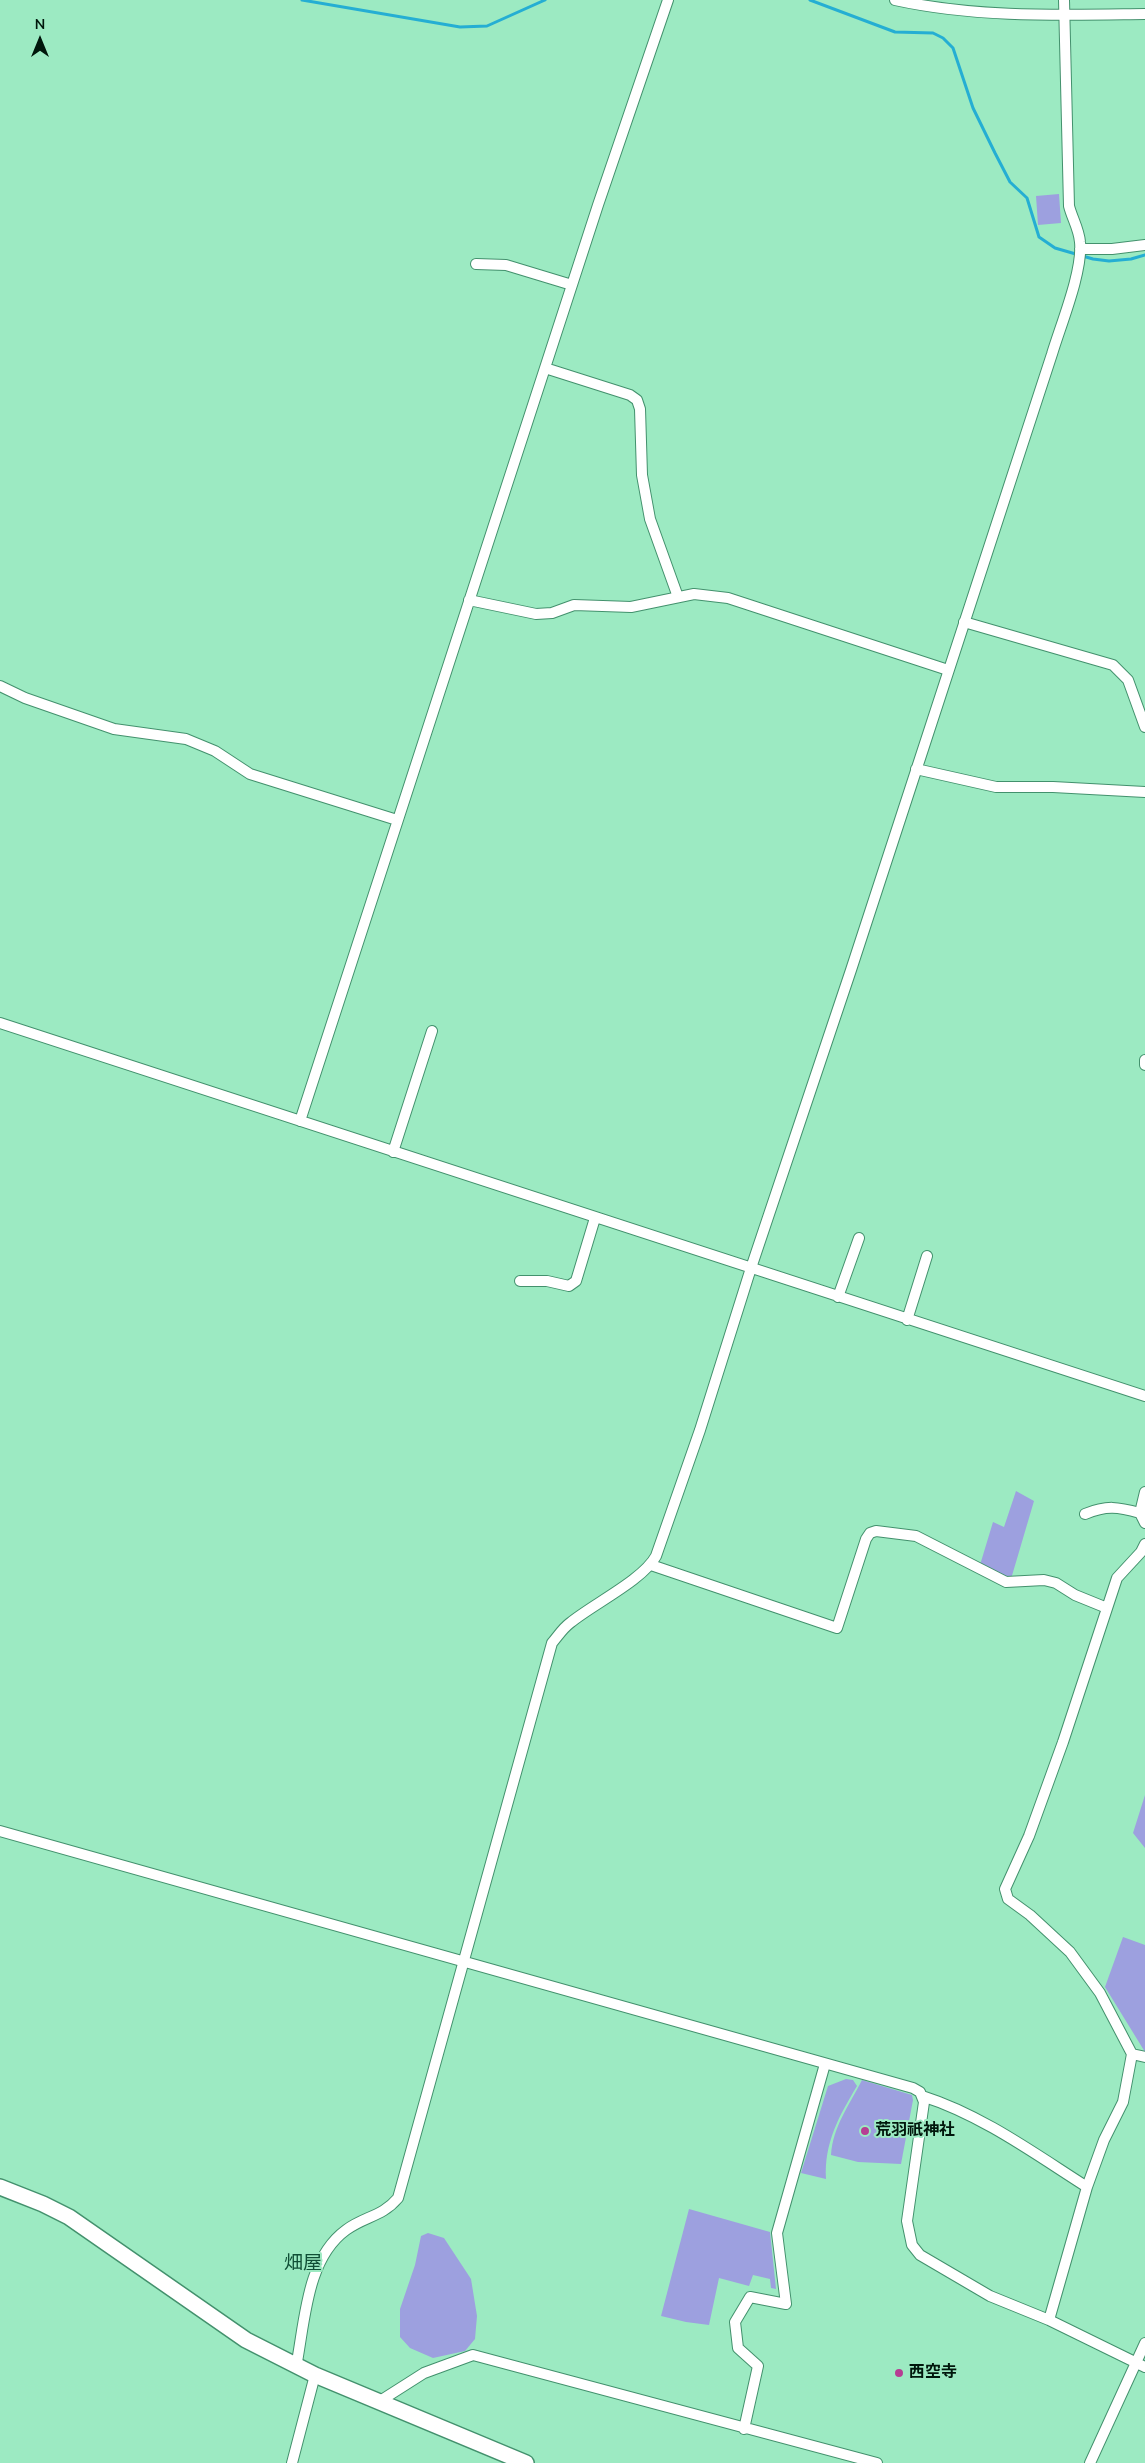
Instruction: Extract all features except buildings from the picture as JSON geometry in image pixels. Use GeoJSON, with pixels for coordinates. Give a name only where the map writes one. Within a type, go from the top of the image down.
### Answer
{"type":"FeatureCollection","features":[{"type":"Feature","properties":{"kind":"street"},"geometry":{"type":"LineString","coordinates":[[300,1121],[572,285],[668,0]]}},
{"type":"Feature","properties":{"kind":"street"},"geometry":{"type":"LineString","coordinates":[[895,0],[946,10],[1064,15],[1145,14]]}},
{"type":"Feature","properties":{"kind":"street"},"geometry":{"type":"LineString","coordinates":[[296,2367],[312,2284],[322,2258],[334,2240],[347,2229],[382,2213],[398,2198],[552,1643],[568,1624],[651,1566],[700,1430],[751,1268],[1052,354],[1078,262],[1080,248],[1078,230],[1069,206],[1064,0]]}},
{"type":"Feature","properties":{"kind":"street"},"geometry":{"type":"LineString","coordinates":[[1080,248],[1112,249],[1145,245]]}},
{"type":"Feature","properties":{"kind":"street"},"geometry":{"type":"LineString","coordinates":[[476,264],[506,265],[572,285]]}},
{"type":"Feature","properties":{"kind":"street"},"geometry":{"type":"LineString","coordinates":[[545,368],[630,395],[637,400],[640,409],[642,475],[650,519],[678,597]]}},
{"type":"Feature","properties":{"kind":"street"},"geometry":{"type":"LineString","coordinates":[[469,600],[536,614],[552,613],[574,605],[631,607],[694,594],[728,598],[948,670]]}},
{"type":"Feature","properties":{"kind":"street"},"geometry":{"type":"LineString","coordinates":[[964,622],[1113,665],[1128,680],[1145,727]]}},
{"type":"Feature","properties":{"kind":"street"},"geometry":{"type":"LineString","coordinates":[[0,686],[25,698],[114,729],[186,739],[215,750],[250,774],[397,820]]}},
{"type":"Feature","properties":{"kind":"street"},"geometry":{"type":"LineString","coordinates":[[916,769],[996,787],[1053,786],[1145,792]]}},
{"type":"Feature","properties":{"kind":"street"},"geometry":{"type":"LineString","coordinates":[[0,1023],[1145,1396]]}},
{"type":"Feature","properties":{"kind":"street"},"geometry":{"type":"LineString","coordinates":[[394,1152],[432,1031]]}},
{"type":"Feature","properties":{"kind":"street"},"geometry":{"type":"LineString","coordinates":[[1145,1060],[1145,1066]]}},
{"type":"Feature","properties":{"kind":"street"},"geometry":{"type":"LineString","coordinates":[[520,1281],[548,1281],[570,1286],[576,1281],[595,1218]]}},
{"type":"Feature","properties":{"kind":"street"},"geometry":{"type":"LineString","coordinates":[[838,1297],[859,1238]]}},
{"type":"Feature","properties":{"kind":"street"},"geometry":{"type":"LineString","coordinates":[[908,1320],[927,1256]]}},
{"type":"Feature","properties":{"kind":"street"},"geometry":{"type":"LineString","coordinates":[[1145,1492],[1140,1513],[1145,1523]]}},
{"type":"Feature","properties":{"kind":"street"},"geometry":{"type":"LineString","coordinates":[[1085,1514],[1096,1510],[1121,1507],[1140,1513]]}},
{"type":"Feature","properties":{"kind":"street"},"geometry":{"type":"LineString","coordinates":[[651,1566],[837,1628],[866,1539],[870,1533],[876,1531],[916,1536],[1006,1582],[1044,1580],[1107,1608]]}},
{"type":"Feature","properties":{"kind":"street"},"geometry":{"type":"LineString","coordinates":[[1049,2320],[1087,2188],[1104,2140],[1123,2102],[1132,2054],[1100,1993],[1070,1952],[1030,1915],[1008,1899],[1005,1894],[1008,1878],[1029,1836],[1063,1742],[1121,1571],[1129,1566],[1145,1544]]}},
{"type":"Feature","properties":{"kind":"street"},"geometry":{"type":"LineString","coordinates":[[0,1831],[913,2088],[922,2096],[938,2101],[1006,2135],[1087,2188]]}},
{"type":"Feature","properties":{"kind":"street"},"geometry":{"type":"LineString","coordinates":[[1132,2054],[1145,2057]]}},
{"type":"Feature","properties":{"kind":"street"},"geometry":{"type":"LineString","coordinates":[[744,2429],[758,2366],[738,2348],[735,2322],[750,2297],[786,2304],[778,2233],[779,2225],[825,2064]]}},
{"type":"Feature","properties":{"kind":"street"},"geometry":{"type":"LineString","coordinates":[[922,2096],[924,2102],[907,2221],[912,2245],[920,2255],[974,2287],[1049,2320],[1140,2364]]}},
{"type":"Feature","properties":{"kind":"street"},"geometry":{"type":"LineString","coordinates":[[0,2187],[43,2204],[69,2217],[246,2340],[296,2367],[526,2463]]}},
{"type":"Feature","properties":{"kind":"street"},"geometry":{"type":"LineString","coordinates":[[1090,2463],[1140,2364],[1145,2343]]}},
{"type":"Feature","properties":{"kind":"street"},"geometry":{"type":"LineString","coordinates":[[380,2401],[424,2373],[473,2355],[744,2429],[877,2463]]}},
{"type":"Feature","properties":{"kind":"street"},"geometry":{"type":"LineString","coordinates":[[292,2463],[315,2375]]}},
{"type":"Feature","properties":{"kind":"shaded area"},"geometry":{"type":"Polygon","coordinates":[[[1059,194],[1061,223],[1038,225],[1036,196],[1059,194]]]}},
{"type":"Feature","properties":{"kind":"shaded area"},"geometry":{"type":"Polygon","coordinates":[[[1016,1491],[1034,1501],[1011,1579],[980,1565],[993,1522],[1004,1527],[1016,1491]]]}},
{"type":"Feature","properties":{"kind":"shaded area"},"geometry":{"type":"Polygon","coordinates":[[[1145,1795],[1145,1848],[1133,1833],[1145,1795]]]}},
{"type":"Feature","properties":{"kind":"shaded area"},"geometry":{"type":"Polygon","coordinates":[[[1123,1937],[1145,1945],[1145,2052],[1105,1987],[1123,1937]]]}},
{"type":"Feature","properties":{"kind":"shaded area"},"geometry":{"type":"Polygon","coordinates":[[[846,2079],[853,2080],[857,2086],[844,2108],[830,2142],[827,2154],[826,2179],[801,2173],[828,2086],[846,2079]]]}},
{"type":"Feature","properties":{"kind":"shaded area"},"geometry":{"type":"Polygon","coordinates":[[[862,2080],[912,2095],[913,2100],[901,2164],[858,2162],[831,2155],[838,2125],[862,2080]]]}},
{"type":"Feature","properties":{"kind":"shaded area"},"geometry":{"type":"Polygon","coordinates":[[[689,2209],[770,2232],[776,2289],[771,2288],[770,2279],[753,2275],[749,2286],[719,2278],[709,2325],[661,2316],[689,2209]]]}},
{"type":"Feature","properties":{"kind":"shaded area"},"geometry":{"type":"Polygon","coordinates":[[[428,2233],[444,2238],[471,2279],[477,2316],[475,2339],[465,2351],[433,2358],[410,2348],[400,2337],[400,2309],[415,2265],[421,2236],[428,2233]]]}},
{"type":"Feature","properties":{"kind":"waterway"},"geometry":{"type":"LineString","coordinates":[[302,0],[460,27],[487,26],[545,0]]}},
{"type":"Feature","properties":{"kind":"waterway"},"geometry":{"type":"LineString","coordinates":[[810,0],[895,32],[933,33],[943,38],[953,48],[973,108],[1010,182],[1027,198],[1039,237],[1055,248],[1093,259],[1109,261],[1131,259],[1145,255]]}},
{"type":"Feature","properties":{"kind":"place","name":"荒羽祇神社"},"geometry":{"type":"Point","coordinates":[865,2131]}},
{"type":"Feature","properties":{"kind":"place","name":"西空寺"},"geometry":{"type":"Point","coordinates":[899,2373]}},
{"type":"Feature","properties":{"kind":"district","name":"畑屋"},"geometry":{"type":"Point","coordinates":[303,2264]}}]}
